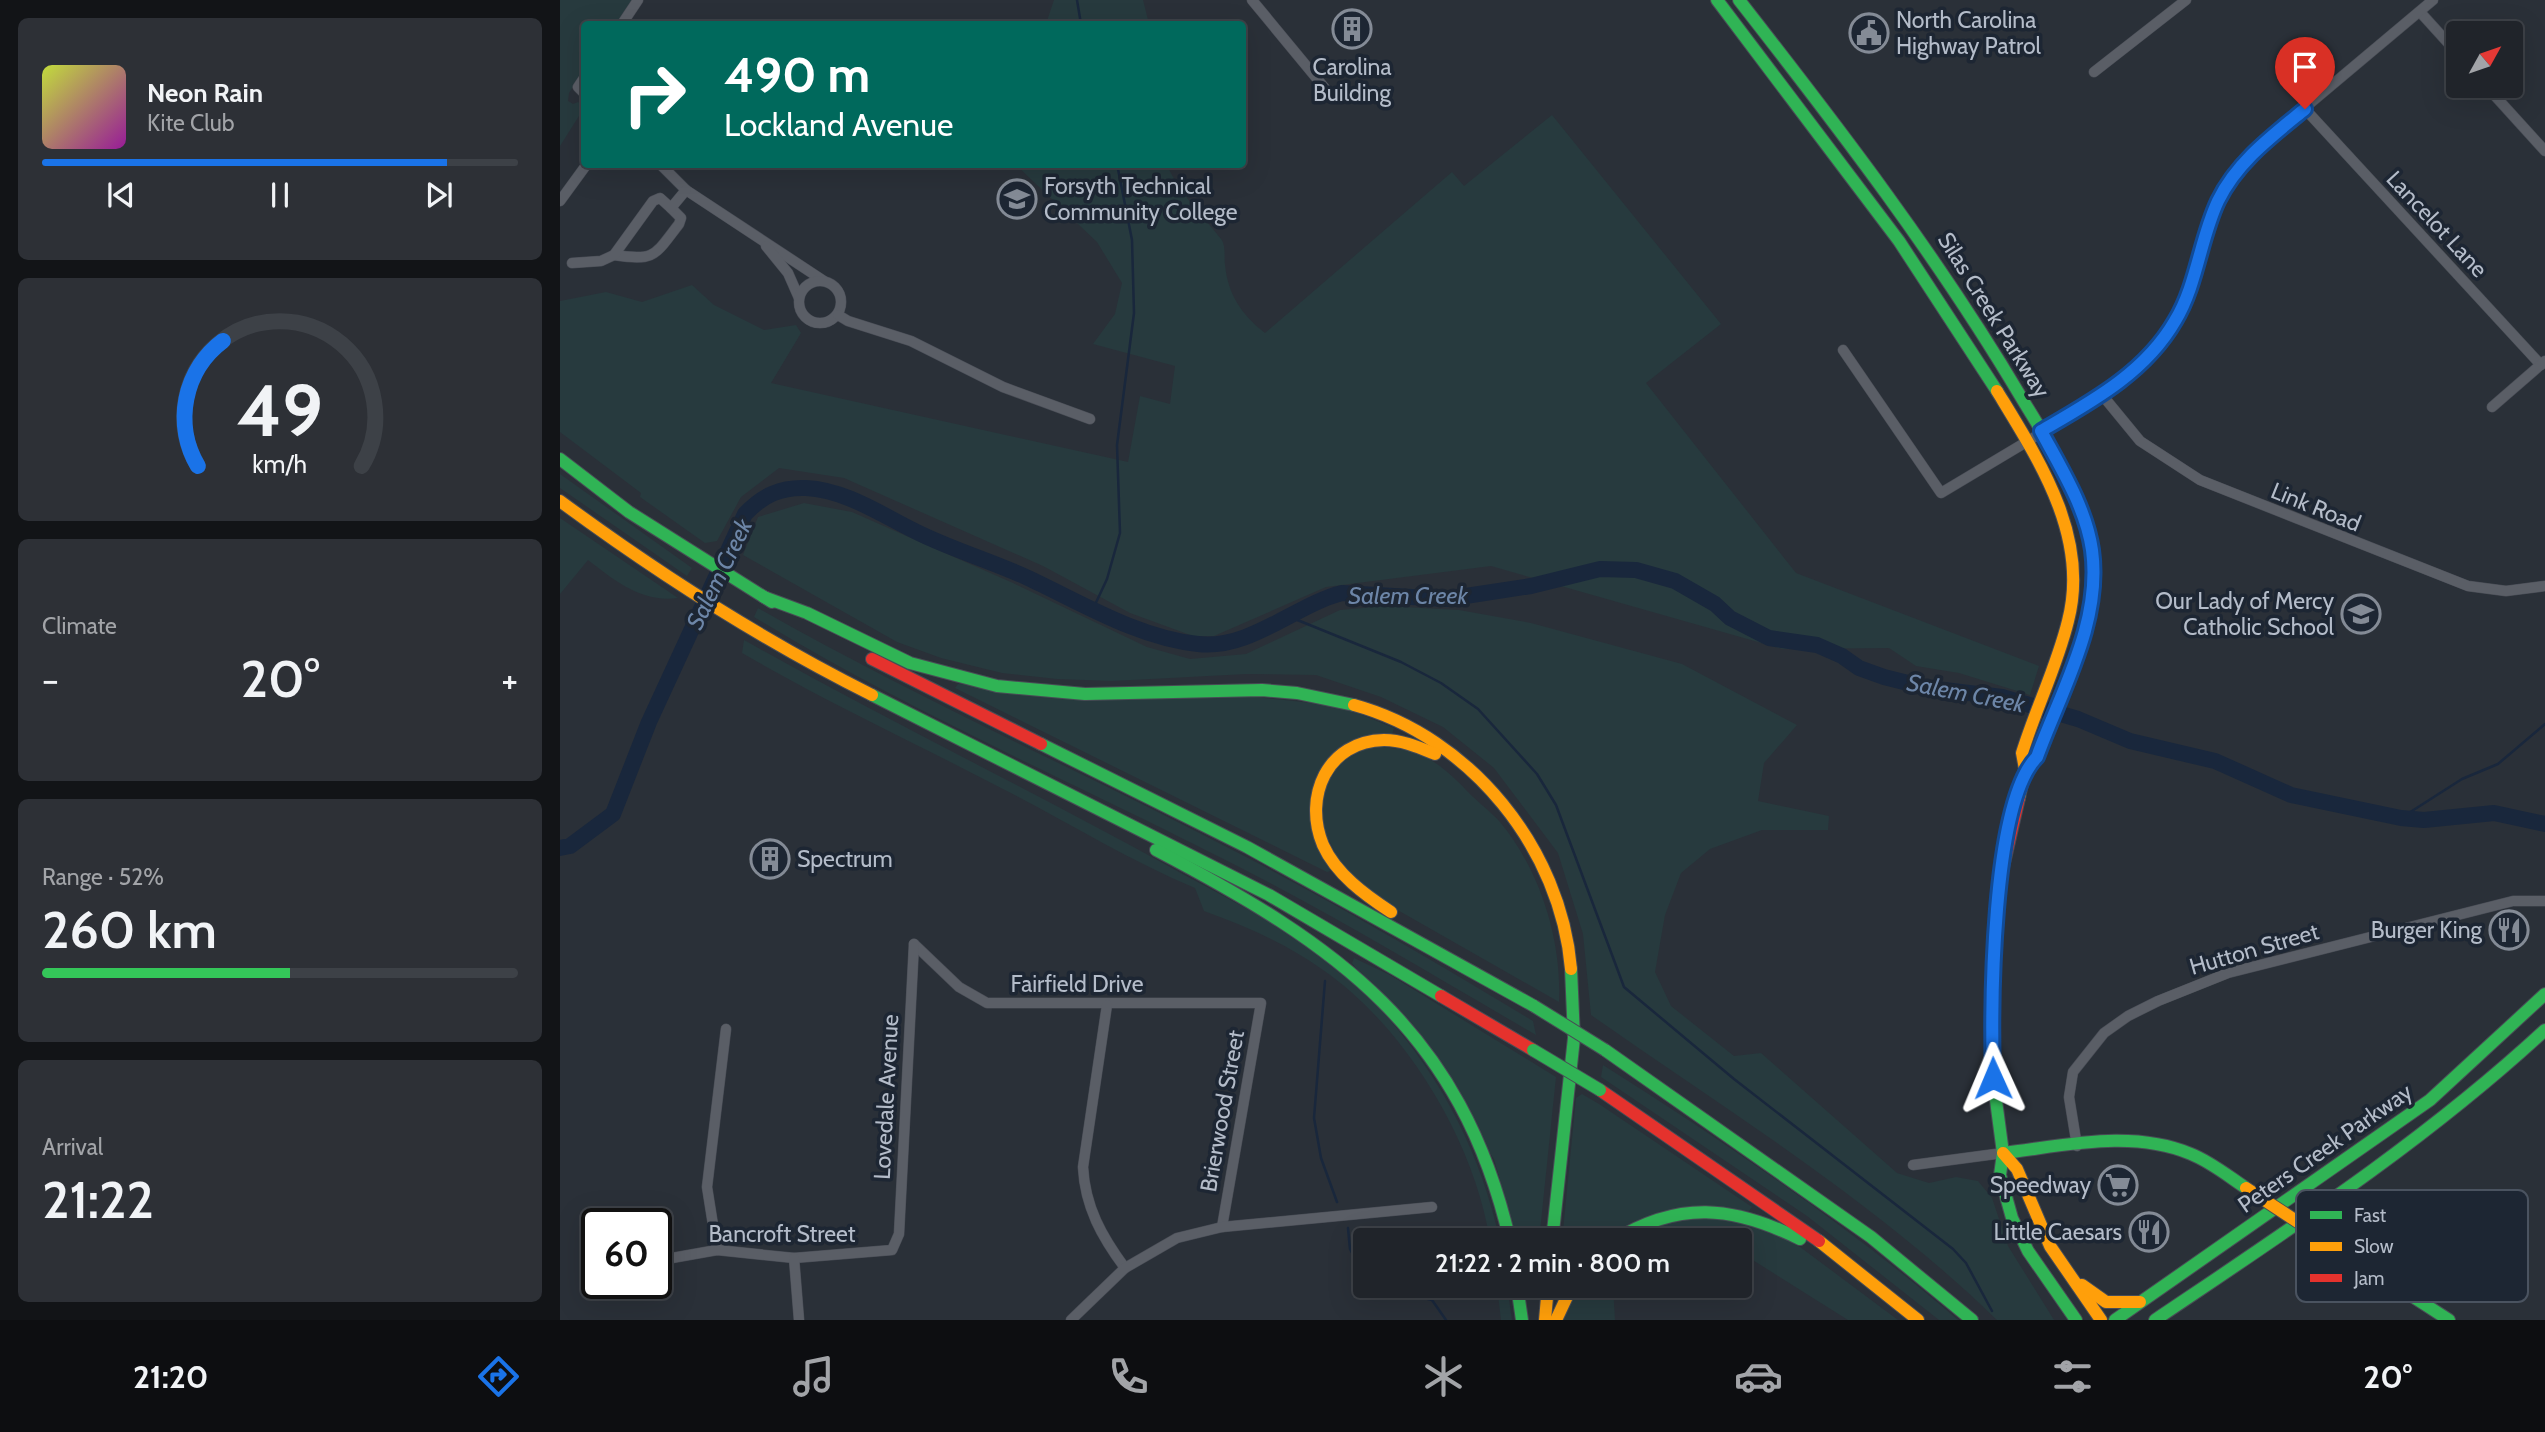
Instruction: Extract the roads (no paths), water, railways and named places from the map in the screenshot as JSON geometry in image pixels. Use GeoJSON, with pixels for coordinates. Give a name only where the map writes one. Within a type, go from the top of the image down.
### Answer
{"type":"FeatureCollection","features":[{"type":"Feature","properties":{"kind":"main road","name":"Silas Creek Parkway"},"geometry":{"type":"LineString","coordinates":[[1717,0],[1916,262],[1951,314],[2026,440],[2062,513],[2074,571],[2070,615],[2022,753],[2025,769],[2001,876],[1994,948],[1993,1078],[2003,1153],[2000,1175],[2012,1217],[2037,1266],[2076,1320]]}},
{"type":"Feature","properties":{"kind":"main road","name":"Silas Creek Parkway"},"geometry":{"type":"LineString","coordinates":[[1739,0],[1928,250],[1993,347],[2068,482],[2092,549],[2094,582],[2085,636],[2037,757],[2025,769]]}},
{"type":"Feature","properties":{"kind":"main road"},"geometry":{"type":"LineString","coordinates":[[560,459],[629,512],[764,597],[933,691],[1327,889],[1534,1006],[1605,1050],[1871,1237],[1972,1320]]}},
{"type":"Feature","properties":{"kind":"main road"},"geometry":{"type":"LineString","coordinates":[[560,501],[683,587],[749,628],[878,699],[1118,818],[1329,928],[1533,1049],[1600,1090],[1809,1233],[1919,1320]]}},
{"type":"Feature","properties":{"kind":"main road"},"geometry":{"type":"LineString","coordinates":[[764,597],[792,604],[890,655],[955,678],[1049,692],[1298,693],[1340,701],[1383,714],[1423,734],[1461,760],[1505,804],[1530,839],[1557,897],[1569,941],[1575,1019],[1553,1228]]}},
{"type":"Feature","properties":{"kind":"main road"},"geometry":{"type":"LineString","coordinates":[[1491,981],[1475,962],[1373,901],[1348,878],[1330,856],[1318,830],[1316,804],[1324,774],[1346,750],[1368,740],[1391,738],[1414,743],[1437,755],[1475,786],[1503,817],[1525,850],[1543,887],[1560,950],[1565,1013],[1544,1228]]}},
{"type":"Feature","properties":{"kind":"main road"},"geometry":{"type":"LineString","coordinates":[[1118,818],[1125,834],[1305,935],[1343,963],[1390,1007],[1439,1067],[1461,1104],[1495,1182],[1507,1228]]}},
{"type":"Feature","properties":{"kind":"main road","name":"Peters Creek Parkway"},"geometry":{"type":"LineString","coordinates":[[2301,1190],[2430,1100],[2545,994]]}},
{"type":"Feature","properties":{"kind":"main road","name":"Peters Creek Parkway"},"geometry":{"type":"LineString","coordinates":[[2344,1190],[2479,1088],[2545,1030]]}},
{"type":"Feature","properties":{"kind":"main road"},"geometry":{"type":"LineString","coordinates":[[2003,1153],[2113,1142],[2179,1149],[2296,1221]]}},
{"type":"Feature","properties":{"kind":"main road","name":"Silas Creek Parkway"},"geometry":{"type":"LineString","coordinates":[[2003,1153],[2017,1169],[2036,1220],[2101,1320]]}},
{"type":"Feature","properties":{"kind":"main road","name":"Peters Creek Parkway"},"geometry":{"type":"LineString","coordinates":[[2115,1320],[2296,1194]]}},
{"type":"Feature","properties":{"kind":"main road"},"geometry":{"type":"LineString","coordinates":[[1637,1228],[1659,1216],[1697,1210],[1735,1212],[1782,1229],[1869,1290],[1890,1296]]}},
{"type":"Feature","properties":{"kind":"main road","name":"Peters Creek Parkway"},"geometry":{"type":"LineString","coordinates":[[2155,1320],[2296,1223]]}},
{"type":"Feature","properties":{"kind":"main road"},"geometry":{"type":"LineString","coordinates":[[2070,1276],[2106,1302],[2143,1301]]}},
{"type":"Feature","properties":{"kind":"main road"},"geometry":{"type":"LineString","coordinates":[[1519,1298],[1522,1320]]}},
{"type":"Feature","properties":{"kind":"main road"},"geometry":{"type":"LineString","coordinates":[[1536,1320],[1537,1298]]}},
{"type":"Feature","properties":{"kind":"main road"},"geometry":{"type":"LineString","coordinates":[[1545,1320],[1547,1298]]}},
{"type":"Feature","properties":{"kind":"main road"},"geometry":{"type":"LineString","coordinates":[[1556,1320],[1567,1298]]}},
{"type":"Feature","properties":{"kind":"main road"},"geometry":{"type":"LineString","coordinates":[[2421,1302],[2449,1320]]}},
{"type":"Feature","properties":{"kind":"street"},"geometry":{"type":"LineString","coordinates":[[624,21],[638,0]]}},
{"type":"Feature","properties":{"kind":"street"},"geometry":{"type":"LineString","coordinates":[[1252,0],[1328,92]]}},
{"type":"Feature","properties":{"kind":"street"},"geometry":{"type":"LineString","coordinates":[[2094,72],[2186,0]]}},
{"type":"Feature","properties":{"kind":"street"},"geometry":{"type":"LineString","coordinates":[[1843,349],[1941,493],[2103,396],[2140,365],[2177,320],[2217,202],[2230,182],[2264,142],[2433,0]]}},
{"type":"Feature","properties":{"kind":"street"},"geometry":{"type":"LineString","coordinates":[[2420,12],[2446,41]]}},
{"type":"Feature","properties":{"kind":"street"},"geometry":{"type":"LineString","coordinates":[[2497,98],[2545,151]]}},
{"type":"Feature","properties":{"kind":"street","name":"Lancelot Lane"},"geometry":{"type":"LineString","coordinates":[[2305,109],[2543,363]]}},
{"type":"Feature","properties":{"kind":"street"},"geometry":{"type":"LineString","coordinates":[[560,201],[584,168]]}},
{"type":"Feature","properties":{"kind":"street"},"geometry":{"type":"LineString","coordinates":[[664,168],[687,190],[824,281],[840,295],[838,315]]}},
{"type":"Feature","properties":{"kind":"street"},"geometry":{"type":"LineString","coordinates":[[671,208],[687,190]]}},
{"type":"Feature","properties":{"kind":"street"},"geometry":{"type":"LineString","coordinates":[[572,263],[601,261],[614,255],[653,201],[660,198],[681,218],[655,255],[646,258],[614,255]]}},
{"type":"Feature","properties":{"kind":"street"},"geometry":{"type":"LineString","coordinates":[[763,243],[788,273],[799,298],[801,312],[811,322],[826,323],[838,315]]}},
{"type":"Feature","properties":{"kind":"street"},"geometry":{"type":"LineString","coordinates":[[799,298],[806,286],[824,281]]}},
{"type":"Feature","properties":{"kind":"street"},"geometry":{"type":"LineString","coordinates":[[838,315],[848,321],[911,341],[1003,387],[1090,419]]}},
{"type":"Feature","properties":{"kind":"street"},"geometry":{"type":"LineString","coordinates":[[2492,407],[2543,363]]}},
{"type":"Feature","properties":{"kind":"street","name":"Link Road"},"geometry":{"type":"LineString","coordinates":[[2103,396],[2140,441],[2200,481],[2468,586],[2506,591],[2545,586]]}},
{"type":"Feature","properties":{"kind":"street","name":"Hutton Street"},"geometry":{"type":"LineString","coordinates":[[2077,1146],[2069,1097],[2073,1072],[2104,1033],[2138,1011],[2189,987],[2277,960],[2513,901],[2545,901]]}},
{"type":"Feature","properties":{"kind":"street","name":"Fairfield Drive"},"geometry":{"type":"LineString","coordinates":[[914,944],[959,987],[986,1003],[1261,1003]]}},
{"type":"Feature","properties":{"kind":"street","name":"Lovedale Avenue"},"geometry":{"type":"LineString","coordinates":[[892,1250],[899,1234],[914,944]]}},
{"type":"Feature","properties":{"kind":"street","name":"Brierwood Street"},"geometry":{"type":"LineString","coordinates":[[1222,1227],[1261,1003]]}},
{"type":"Feature","properties":{"kind":"street"},"geometry":{"type":"LineString","coordinates":[[1107,1005],[1083,1167],[1084,1183],[1100,1233],[1125,1268]]}},
{"type":"Feature","properties":{"kind":"street"},"geometry":{"type":"LineString","coordinates":[[717,1250],[707,1187],[726,1029]]}},
{"type":"Feature","properties":{"kind":"street"},"geometry":{"type":"LineString","coordinates":[[1913,1164],[2003,1153]]}},
{"type":"Feature","properties":{"kind":"street"},"geometry":{"type":"LineString","coordinates":[[1071,1320],[1125,1268],[1177,1238],[1222,1227],[1432,1207]]}},
{"type":"Feature","properties":{"kind":"street","name":"Bancroft Street"},"geometry":{"type":"LineString","coordinates":[[672,1258],[717,1250],[794,1258],[892,1250]]}},
{"type":"Feature","properties":{"kind":"street"},"geometry":{"type":"LineString","coordinates":[[794,1258],[799,1320]]}},
{"type":"Feature","properties":{"kind":"waterway"},"geometry":{"type":"LineString","coordinates":[[1077,0],[1080,21]]}},
{"type":"Feature","properties":{"kind":"waterway"},"geometry":{"type":"LineString","coordinates":[[1093,609],[1107,579],[1120,533],[1117,445],[1134,313],[1132,240],[1118,168]]}},
{"type":"Feature","properties":{"kind":"waterway","name":"Salem Creek"},"geometry":{"type":"LineString","coordinates":[[560,848],[570,846],[613,814],[649,722],[745,514],[773,494],[797,488],[822,490],[852,499],[923,535],[1026,577],[1131,627],[1153,635],[1198,644],[1217,644],[1254,634],[1324,599],[1342,593],[1446,599],[1531,586],[1600,569],[1636,570],[1675,581],[1715,604],[1730,618],[1769,638],[1817,645],[1842,656],[1859,668],[1884,677],[1928,688],[2002,697],[2078,719],[2130,741],[2215,761],[2291,795],[2401,818],[2424,820],[2494,813],[2545,824]]}},
{"type":"Feature","properties":{"kind":"waterway"},"geometry":{"type":"LineString","coordinates":[[1290,617],[1401,662],[1441,683],[1478,709],[1537,774],[1556,805],[1624,987],[1734,1079],[1953,1249],[1966,1263],[1992,1311]]}},
{"type":"Feature","properties":{"kind":"waterway"},"geometry":{"type":"LineString","coordinates":[[2401,818],[2462,779],[2498,764],[2545,724]]}},
{"type":"Feature","properties":{"kind":"waterway"},"geometry":{"type":"LineString","coordinates":[[1325,981],[1314,1118],[1321,1158],[1337,1202]]}},
{"type":"Feature","properties":{"kind":"waterway"},"geometry":{"type":"LineString","coordinates":[[1348,1228],[1353,1255]]}},
{"type":"Feature","properties":{"kind":"waterway"},"geometry":{"type":"LineString","coordinates":[[1424,1298],[1432,1300],[1446,1320]]}},
{"type":"Feature","properties":{"kind":"place","name":"Carolina Building"},"geometry":{"type":"Point","coordinates":[1352,29]}},
{"type":"Feature","properties":{"kind":"place","name":"North Carolina Highway Patrol"},"geometry":{"type":"Point","coordinates":[1869,33]}},
{"type":"Feature","properties":{"kind":"place","name":"Forsyth Technical Community College"},"geometry":{"type":"Point","coordinates":[1017,199]}},
{"type":"Feature","properties":{"kind":"place","name":"Our Lady of Mercy Catholic School"},"geometry":{"type":"Point","coordinates":[2361,614]}},
{"type":"Feature","properties":{"kind":"place","name":"Spectrum"},"geometry":{"type":"Point","coordinates":[770,859]}},
{"type":"Feature","properties":{"kind":"place","name":"Burger King"},"geometry":{"type":"Point","coordinates":[2509,930]}},
{"type":"Feature","properties":{"kind":"place","name":"Speedway"},"geometry":{"type":"Point","coordinates":[2118,1185]}},
{"type":"Feature","properties":{"kind":"place","name":"Little Caesars"},"geometry":{"type":"Point","coordinates":[2149,1232]}}]}
